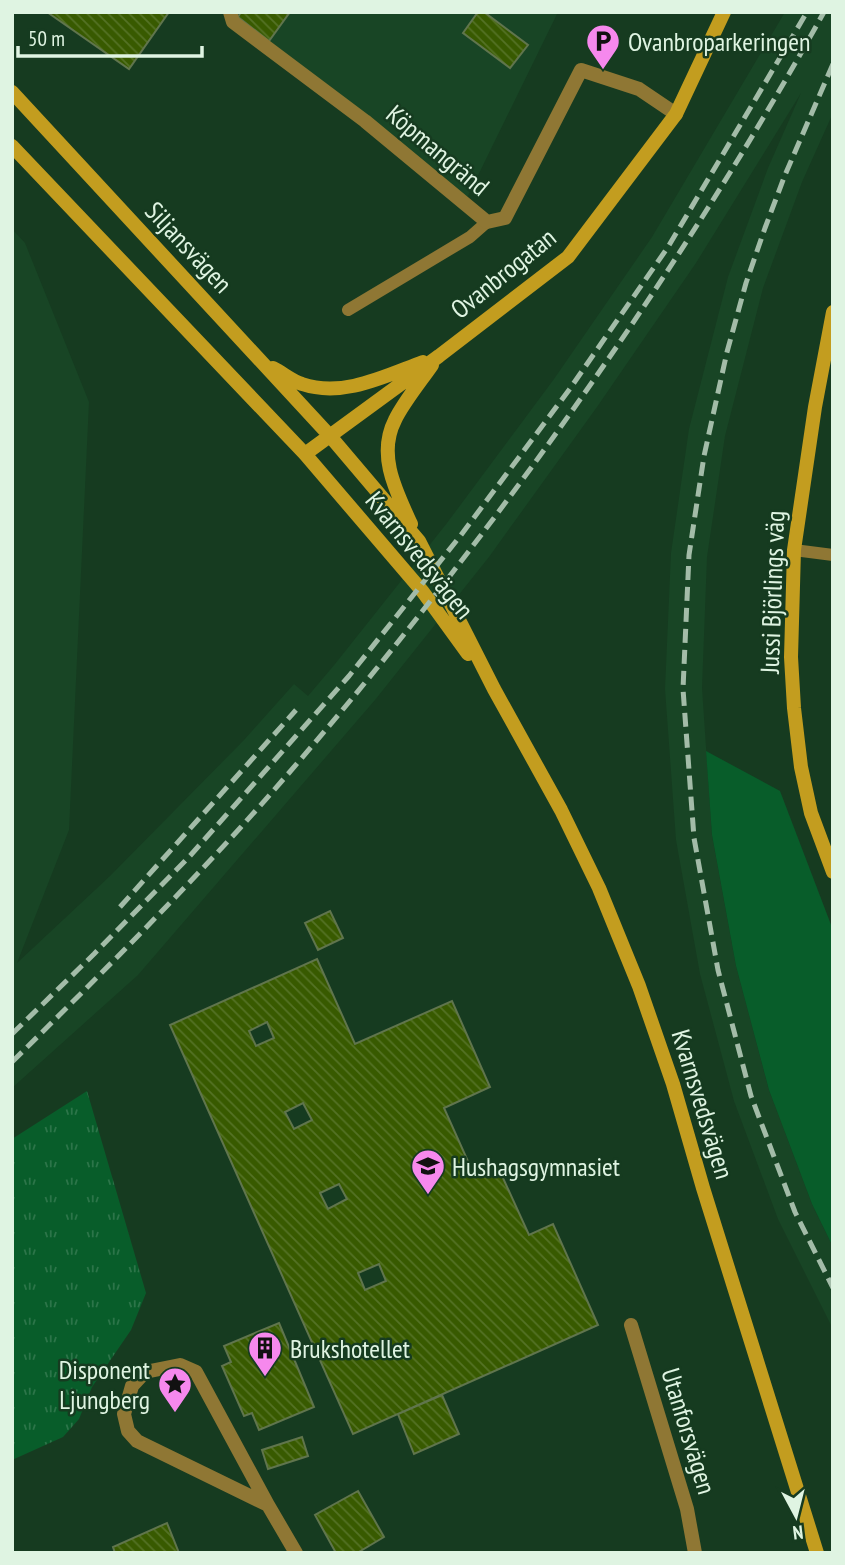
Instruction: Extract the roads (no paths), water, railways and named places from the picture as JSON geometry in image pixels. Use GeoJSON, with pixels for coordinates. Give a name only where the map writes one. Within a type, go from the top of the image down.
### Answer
{"type":"FeatureCollection","features":[{"type":"Feature","properties":{"kind":"street","name":"Köpmangränd"},"geometry":{"type":"LineString","coordinates":[[230,12],[233,22],[365,121],[487,222],[505,218],[581,70],[639,89],[676,114]]}},
{"type":"Feature","properties":{"kind":"street","name":"Ovanbrogatan"},"geometry":{"type":"LineString","coordinates":[[305,454],[568,257],[676,114],[724,12]]}},
{"type":"Feature","properties":{"kind":"street","name":"Siljansvägen"},"geometry":{"type":"LineString","coordinates":[[12,92],[330,436]]}},
{"type":"Feature","properties":{"kind":"street"},"geometry":{"type":"LineString","coordinates":[[12,146],[305,454]]}},
{"type":"Feature","properties":{"kind":"street","name":"Jussi Björlings väg"},"geometry":{"type":"LineString","coordinates":[[833,312],[793,550],[791,657],[801,767],[811,813],[833,872]]}},
{"type":"Feature","properties":{"kind":"street"},"geometry":{"type":"LineString","coordinates":[[260,361],[302,384],[327,389],[355,387],[439,356]]}},
{"type":"Feature","properties":{"kind":"street"},"geometry":{"type":"LineString","coordinates":[[419,541],[394,485],[388,465],[388,441],[395,419],[439,356]]}},
{"type":"Feature","properties":{"kind":"street","name":"Kvarnsvedsvägen"},"geometry":{"type":"LineString","coordinates":[[330,436],[419,541],[599,888],[639,986],[673,1084],[817,1553]]}},
{"type":"Feature","properties":{"kind":"street","name":"Kvarnsvedsvägen"},"geometry":{"type":"LineString","coordinates":[[305,454],[423,592],[494,689]]}},
{"type":"Feature","properties":{"kind":"street","name":"Utanforsvägen"},"geometry":{"type":"LineString","coordinates":[[631,1325],[687,1509],[695,1553]]}},
{"type":"Feature","properties":{"kind":"street"},"geometry":{"type":"LineString","coordinates":[[268,1505],[137,1441],[128,1431],[124,1414],[132,1386],[145,1371],[180,1365],[196,1372],[296,1553]]}},
{"type":"Feature","properties":{"kind":"lane"},"geometry":{"type":"LineString","coordinates":[[348,310],[470,237],[487,222]]}},
{"type":"Feature","properties":{"kind":"lane"},"geometry":{"type":"LineString","coordinates":[[793,550],[833,555]]}},
{"type":"Feature","properties":{"kind":"railway"},"geometry":{"type":"LineString","coordinates":[[12,1034],[189,857],[349,676],[461,535],[569,390],[668,247],[807,12]]}},
{"type":"Feature","properties":{"kind":"railway"},"geometry":{"type":"LineString","coordinates":[[12,1062],[128,946],[241,827],[354,696],[462,560],[571,413],[648,301],[756,130],[824,12]]}},
{"type":"Feature","properties":{"kind":"railway"},"geometry":{"type":"LineString","coordinates":[[833,64],[765,228],[727,352],[704,456],[689,555],[683,689],[694,838],[718,970],[751,1096],[795,1212],[833,1288]]}},
{"type":"Feature","properties":{"kind":"railway"},"geometry":{"type":"LineString","coordinates":[[120,907],[296,710]]}},
{"type":"Feature","properties":{"kind":"place","name":"Ovanbroparkeringen"},"geometry":{"type":"Point","coordinates":[603,71]}},
{"type":"Feature","properties":{"kind":"place","name":"Hushagsgymnasiet"},"geometry":{"type":"Point","coordinates":[428,1196]}},
{"type":"Feature","properties":{"kind":"place","name":"Brukshotellet"},"geometry":{"type":"Point","coordinates":[265,1378]}},
{"type":"Feature","properties":{"kind":"place","name":"Disponent Ljungberg"},"geometry":{"type":"Point","coordinates":[175,1414]}}]}
